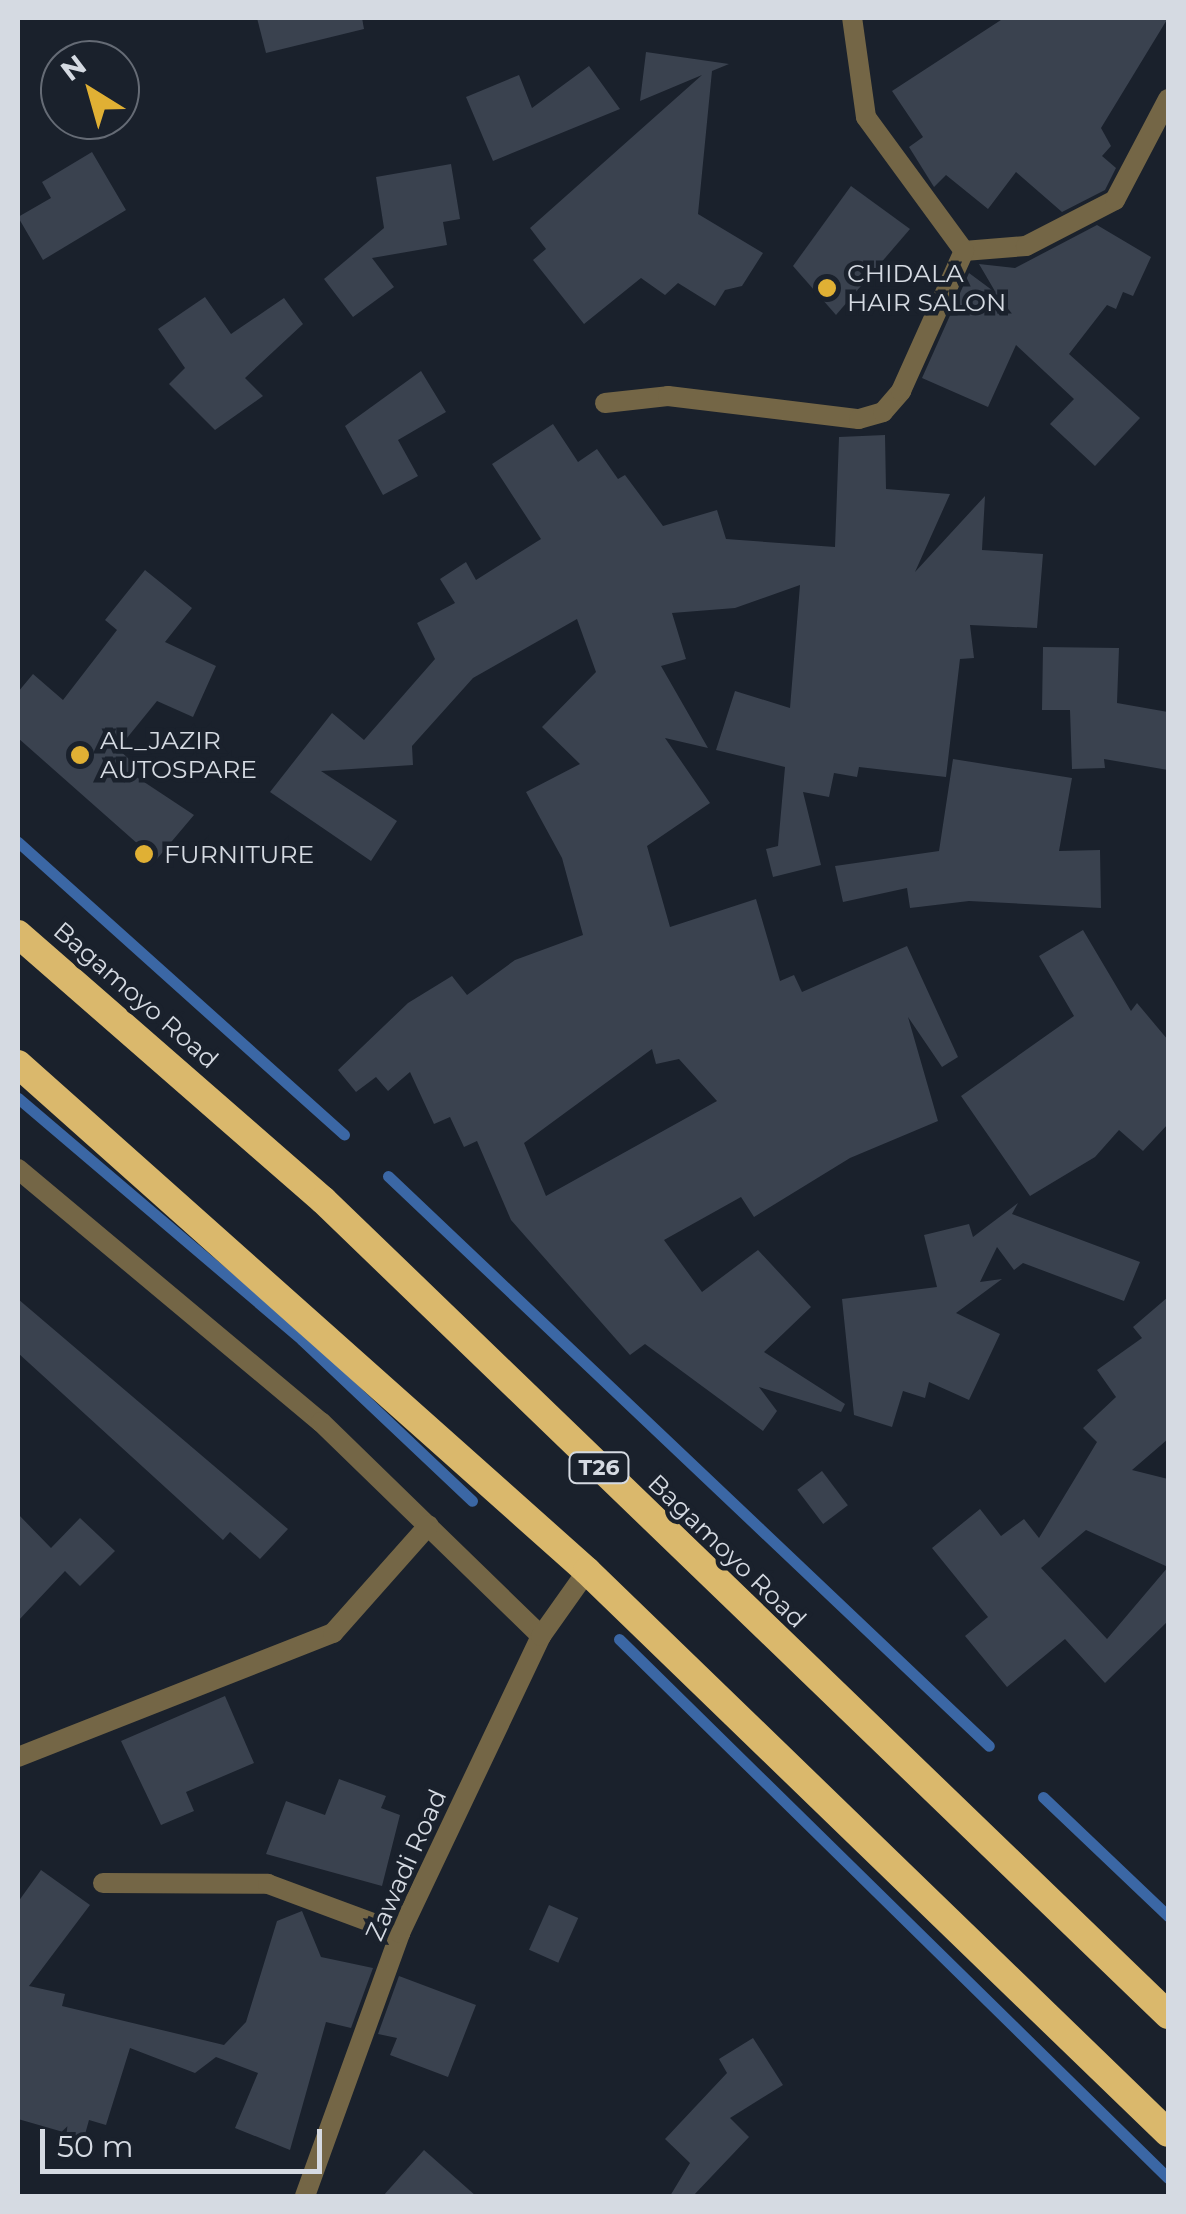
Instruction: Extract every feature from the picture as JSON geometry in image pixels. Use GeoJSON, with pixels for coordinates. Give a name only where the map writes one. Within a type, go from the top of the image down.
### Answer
{"type":"FeatureCollection","features":[{"type":"Feature","properties":{"kind":"highway","name":"Bagamoyo Road"},"geometry":{"type":"LineString","coordinates":[[18,934],[324,1200],[1168,2014]]}},
{"type":"Feature","properties":{"kind":"highway"},"geometry":{"type":"LineString","coordinates":[[18,1064],[587,1571],[1168,2133]]}},
{"type":"Feature","properties":{"kind":"street"},"geometry":{"type":"LineString","coordinates":[[852,18],[866,117],[964,251]]}},
{"type":"Feature","properties":{"kind":"street"},"geometry":{"type":"LineString","coordinates":[[964,251],[1026,246],[1114,200],[1168,99]]}},
{"type":"Feature","properties":{"kind":"street"},"geometry":{"type":"LineString","coordinates":[[604,403],[668,396],[818,419],[884,412],[938,324],[964,251]]}},
{"type":"Feature","properties":{"kind":"street"},"geometry":{"type":"LineString","coordinates":[[18,1169],[429,1525],[540,1636]]}},
{"type":"Feature","properties":{"kind":"street"},"geometry":{"type":"LineString","coordinates":[[18,1757],[332,1633],[429,1525]]}},
{"type":"Feature","properties":{"kind":"street","name":"Zawadi Road"},"geometry":{"type":"LineString","coordinates":[[305,2196],[400,1933],[540,1636],[587,1571]]}},
{"type":"Feature","properties":{"kind":"street"},"geometry":{"type":"LineString","coordinates":[[103,1884],[268,1884],[400,1933]]}},
{"type":"Feature","properties":{"kind":"building"},"geometry":{"type":"Polygon","coordinates":[[[257,18],[362,18],[364,29],[266,53],[257,18]]]}},
{"type":"Feature","properties":{"kind":"building"},"geometry":{"type":"Polygon","coordinates":[[[1004,18],[1168,18],[1101,128],[1111,146],[1102,156],[1116,168],[1105,190],[1062,212],[1016,172],[988,209],[946,175],[934,187],[909,147],[923,137],[892,91],[1004,18]]]}},
{"type":"Feature","properties":{"kind":"building"},"geometry":{"type":"Polygon","coordinates":[[[646,52],[729,64],[712,71],[698,214],[763,253],[742,286],[725,290],[715,306],[678,283],[665,295],[641,278],[584,324],[533,260],[546,249],[530,228],[702,75],[640,101],[646,52]]]}},
{"type":"Feature","properties":{"kind":"building"},"geometry":{"type":"Polygon","coordinates":[[[589,66],[620,109],[493,161],[466,97],[519,75],[532,108],[589,66]]]}},
{"type":"Feature","properties":{"kind":"building"},"geometry":{"type":"Polygon","coordinates":[[[92,152],[126,210],[43,260],[18,217],[51,198],[42,182],[92,152]]]}},
{"type":"Feature","properties":{"kind":"building"},"geometry":{"type":"Polygon","coordinates":[[[451,164],[460,219],[443,222],[447,245],[372,258],[394,287],[353,317],[324,279],[384,228],[376,177],[451,164]]]}},
{"type":"Feature","properties":{"kind":"building"},"geometry":{"type":"Polygon","coordinates":[[[851,186],[910,229],[836,315],[793,266],[851,186]]]}},
{"type":"Feature","properties":{"kind":"building"},"geometry":{"type":"Polygon","coordinates":[[[1097,225],[1151,257],[1133,296],[1123,292],[1116,309],[1107,305],[1069,354],[1140,418],[1095,466],[1050,424],[1074,399],[1016,345],[988,407],[922,378],[969,273],[996,293],[979,264],[1015,268],[1097,225]]]}},
{"type":"Feature","properties":{"kind":"building"},"geometry":{"type":"Polygon","coordinates":[[[205,297],[231,334],[284,298],[303,324],[245,378],[263,396],[215,430],[169,384],[185,368],[158,329],[205,297]]]}},
{"type":"Feature","properties":{"kind":"building"},"geometry":{"type":"Polygon","coordinates":[[[421,371],[446,412],[398,440],[418,476],[383,495],[345,426],[421,371]]]}},
{"type":"Feature","properties":{"kind":"building"},"geometry":{"type":"Polygon","coordinates":[[[553,424],[578,462],[597,449],[618,479],[625,475],[663,526],[717,510],[726,539],[835,547],[839,437],[885,435],[886,489],[950,494],[915,572],[985,496],[982,550],[1043,554],[1037,628],[970,625],[974,658],[960,659],[946,777],[859,767],[857,777],[834,773],[829,797],[803,792],[821,865],[773,877],[766,849],[778,846],[785,767],[716,750],[735,691],[790,708],[800,585],[735,608],[672,613],[686,659],[661,666],[708,748],[665,738],[710,803],[647,846],[670,927],[756,899],[780,981],[794,975],[802,992],[907,946],[958,1057],[942,1067],[908,1017],[938,1121],[850,1158],[754,1217],[741,1197],[664,1240],[702,1292],[758,1250],[811,1307],[764,1352],[845,1404],[841,1412],[759,1387],[777,1411],[763,1431],[645,1344],[630,1355],[511,1220],[477,1141],[464,1147],[450,1117],[434,1124],[410,1072],[388,1091],[376,1077],[356,1092],[338,1070],[408,1003],[452,976],[467,995],[515,960],[583,935],[562,858],[526,792],[580,764],[542,727],[596,672],[577,619],[473,678],[412,746],[413,765],[321,771],[397,821],[371,861],[270,792],[332,713],[364,740],[435,659],[417,623],[455,603],[440,579],[466,562],[476,580],[541,539],[492,464],[553,424]],[[652,1049],[524,1143],[546,1196],[717,1101],[679,1059],[656,1064],[652,1049]]]}},
{"type":"Feature","properties":{"kind":"building"},"geometry":{"type":"Polygon","coordinates":[[[145,570],[192,608],[165,642],[216,666],[193,717],[157,701],[118,749],[141,770],[135,776],[194,815],[156,860],[18,738],[18,692],[33,674],[63,700],[117,630],[105,620],[145,570]]]}},
{"type":"Feature","properties":{"kind":"building"},"geometry":{"type":"Polygon","coordinates":[[[1043,647],[1119,648],[1117,703],[1168,712],[1168,770],[1104,759],[1105,768],[1072,769],[1070,710],[1042,710],[1043,647]]]}},
{"type":"Feature","properties":{"kind":"building"},"geometry":{"type":"Polygon","coordinates":[[[953,759],[1072,778],[1059,851],[1100,850],[1101,908],[969,901],[910,908],[907,888],[843,902],[835,866],[939,851],[953,759]]]}},
{"type":"Feature","properties":{"kind":"building"},"geometry":{"type":"Polygon","coordinates":[[[1083,930],[1131,1011],[1137,1003],[1168,1040],[1168,1124],[1143,1151],[1119,1130],[1095,1157],[1030,1196],[961,1096],[1074,1016],[1039,956],[1083,930]]]}},
{"type":"Feature","properties":{"kind":"building"},"geometry":{"type":"Polygon","coordinates":[[[1018,1203],[1012,1214],[1140,1262],[1124,1301],[1023,1263],[1014,1270],[997,1247],[980,1282],[1002,1279],[956,1313],[1000,1334],[969,1400],[929,1382],[925,1398],[903,1391],[892,1427],[854,1415],[842,1299],[937,1287],[924,1235],[969,1224],[973,1237],[1018,1203]]]}},
{"type":"Feature","properties":{"kind":"building"},"geometry":{"type":"Polygon","coordinates":[[[1168,1297],[1168,1439],[1132,1470],[1168,1479],[1168,1567],[1168,1621],[1105,1683],[1065,1639],[1007,1687],[965,1636],[988,1617],[932,1548],[980,1509],[1001,1536],[1024,1519],[1039,1538],[1097,1442],[1083,1428],[1116,1397],[1097,1370],[1142,1338],[1133,1327],[1168,1297]],[[1086,1530],[1041,1568],[1107,1639],[1168,1567],[1086,1530]]]}},
{"type":"Feature","properties":{"kind":"building"},"geometry":{"type":"Polygon","coordinates":[[[18,1299],[288,1529],[260,1559],[230,1532],[223,1540],[18,1353],[18,1299]]]}},
{"type":"Feature","properties":{"kind":"building"},"geometry":{"type":"Polygon","coordinates":[[[822,1471],[848,1505],[823,1524],[797,1490],[822,1471]]]}},
{"type":"Feature","properties":{"kind":"building"},"geometry":{"type":"Polygon","coordinates":[[[18,1514],[51,1548],[80,1518],[115,1551],[80,1586],[65,1571],[18,1621],[18,1514]]]}},
{"type":"Feature","properties":{"kind":"building"},"geometry":{"type":"Polygon","coordinates":[[[225,1696],[254,1763],[186,1792],[194,1811],[161,1825],[121,1741],[225,1696]]]}},
{"type":"Feature","properties":{"kind":"building"},"geometry":{"type":"Polygon","coordinates":[[[339,1779],[386,1796],[381,1808],[400,1815],[382,1886],[266,1854],[286,1801],[325,1815],[339,1779]]]}},
{"type":"Feature","properties":{"kind":"building"},"geometry":{"type":"Polygon","coordinates":[[[41,1870],[90,1905],[29,1986],[65,1994],[62,2006],[224,2045],[246,2022],[277,1921],[302,1911],[321,1957],[373,1968],[351,2028],[326,2022],[290,2150],[235,2128],[258,2073],[216,2057],[195,2073],[130,2048],[106,2125],[89,2120],[84,2138],[18,2119],[18,1902],[41,1870]]]}},
{"type":"Feature","properties":{"kind":"building"},"geometry":{"type":"Polygon","coordinates":[[[549,1905],[578,1918],[558,1963],[529,1950],[549,1905]]]}},
{"type":"Feature","properties":{"kind":"building"},"geometry":{"type":"Polygon","coordinates":[[[399,1976],[476,2005],[448,2077],[390,2055],[397,2038],[378,2034],[399,1976]]]}},
{"type":"Feature","properties":{"kind":"building"},"geometry":{"type":"Polygon","coordinates":[[[753,2038],[783,2085],[730,2118],[749,2137],[693,2196],[670,2196],[690,2163],[665,2139],[727,2073],[719,2059],[753,2038]]]}},
{"type":"Feature","properties":{"kind":"building"},"geometry":{"type":"Polygon","coordinates":[[[424,2150],[476,2196],[383,2196],[424,2150]]]}},
{"type":"Feature","properties":{"kind":"waterway"},"geometry":{"type":"LineString","coordinates":[[18,842],[344,1134]]}},
{"type":"Feature","properties":{"kind":"waterway"},"geometry":{"type":"LineString","coordinates":[[18,1098],[302,1340],[472,1501]]}},
{"type":"Feature","properties":{"kind":"waterway"},"geometry":{"type":"LineString","coordinates":[[388,1176],[989,1746]]}},
{"type":"Feature","properties":{"kind":"waterway"},"geometry":{"type":"LineString","coordinates":[[619,1639],[1168,2178]]}},
{"type":"Feature","properties":{"kind":"waterway"},"geometry":{"type":"LineString","coordinates":[[1043,1797],[1168,1916]]}},
{"type":"Feature","properties":{"kind":"place","name":"CHIDALA HAIR SALON"},"geometry":{"type":"Point","coordinates":[827,288]}},
{"type":"Feature","properties":{"kind":"place","name":"AL_JAZIR AUTOSPARE"},"geometry":{"type":"Point","coordinates":[80,755]}},
{"type":"Feature","properties":{"kind":"place","name":"FURNITURE"},"geometry":{"type":"Point","coordinates":[144,854]}}]}
